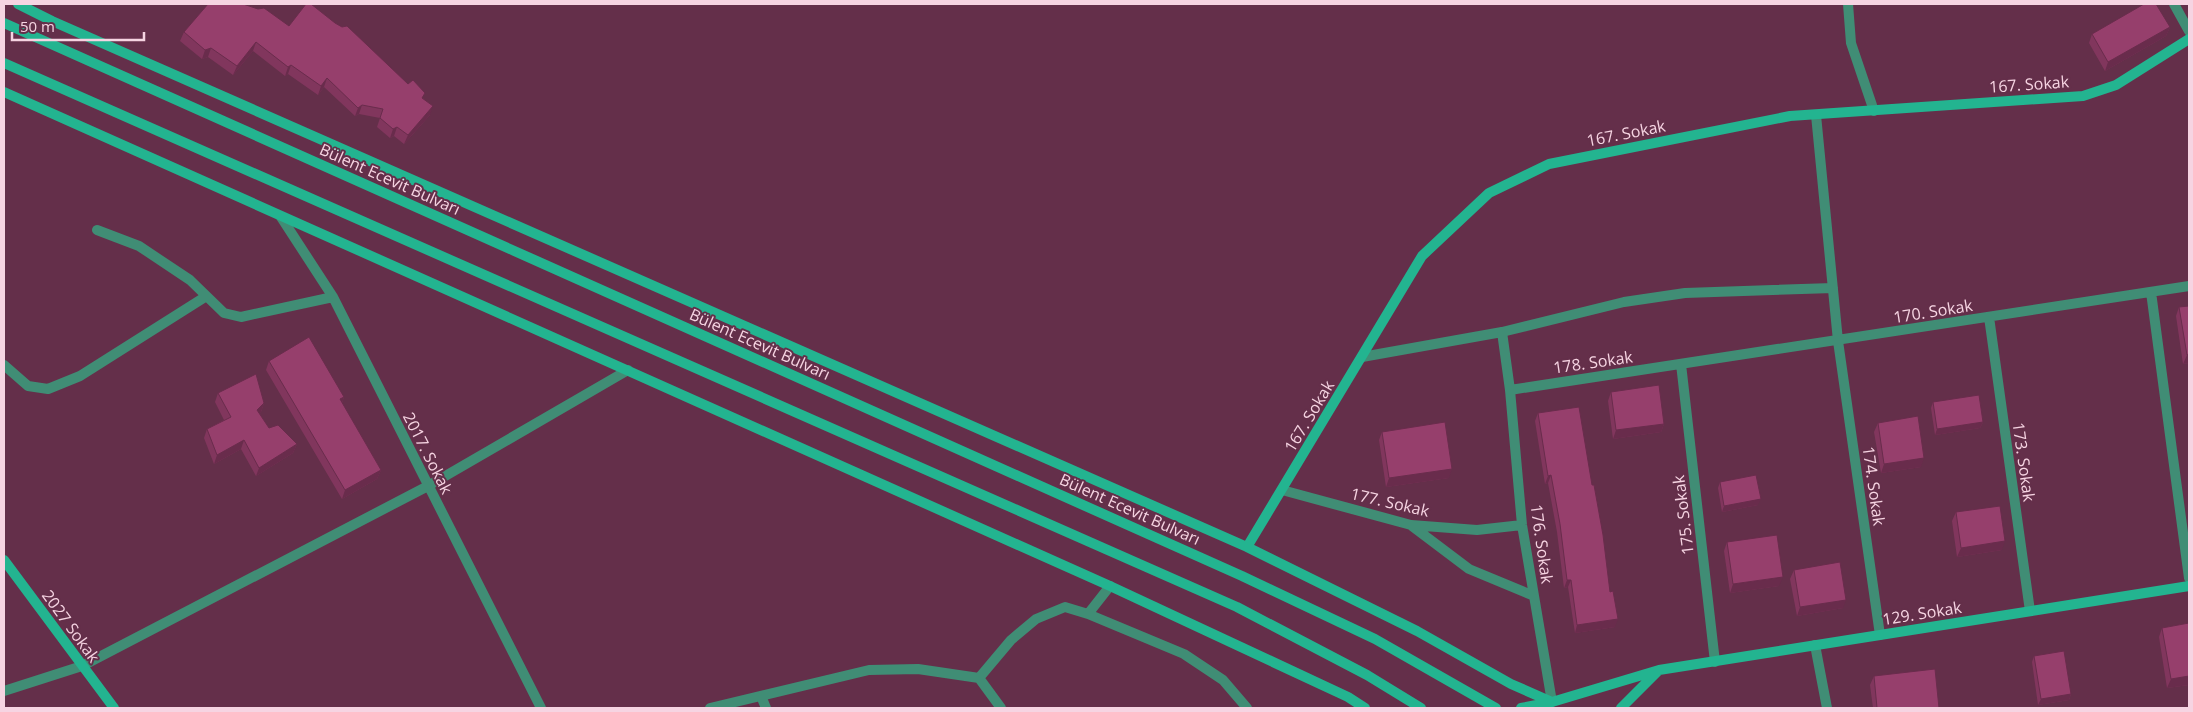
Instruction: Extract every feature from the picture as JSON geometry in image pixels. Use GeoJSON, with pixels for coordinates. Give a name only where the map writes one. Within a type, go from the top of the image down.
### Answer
{"type":"FeatureCollection","features":[{"type":"Feature","properties":{"kind":"street"},"geometry":{"type":"LineString","coordinates":[[18,4],[1247,547],[1417,631],[1511,684],[1552,702]]}},
{"type":"Feature","properties":{"kind":"street"},"geometry":{"type":"LineString","coordinates":[[1848,4],[1851,43],[1874,111]]}},
{"type":"Feature","properties":{"kind":"street"},"geometry":{"type":"LineString","coordinates":[[2174,4],[2189,31]]}},
{"type":"Feature","properties":{"kind":"street","name":"Bülent Ecevit Bulvarı"},"geometry":{"type":"LineString","coordinates":[[4,23],[1242,576],[1376,639],[1496,708]]}},
{"type":"Feature","properties":{"kind":"street","name":"167. Sokak"},"geometry":{"type":"LineString","coordinates":[[1247,547],[1422,256],[1489,193],[1549,164],[1790,116],[2084,96],[2116,86],[2189,39]]}},
{"type":"Feature","properties":{"kind":"street"},"geometry":{"type":"LineString","coordinates":[[4,64],[1237,607],[1367,675],[1421,708]]}},
{"type":"Feature","properties":{"kind":"street"},"geometry":{"type":"LineString","coordinates":[[4,92],[1110,586],[1340,693],[1365,708]]}},
{"type":"Feature","properties":{"kind":"street","name":"174. Sokak"},"geometry":{"type":"LineString","coordinates":[[1816,115],[1838,340],[1880,635]]}},
{"type":"Feature","properties":{"kind":"street","name":"2017. Sokak"},"geometry":{"type":"LineString","coordinates":[[281,217],[333,297],[541,708]]}},
{"type":"Feature","properties":{"kind":"street"},"geometry":{"type":"LineString","coordinates":[[97,230],[138,246],[190,280],[205,297],[224,313],[242,317],[333,297]]}},
{"type":"Feature","properties":{"kind":"street","name":"170. Sokak"},"geometry":{"type":"LineString","coordinates":[[1681,364],[2189,286]]}},
{"type":"Feature","properties":{"kind":"street"},"geometry":{"type":"LineString","coordinates":[[1362,356],[1502,332],[1624,302],[1685,293],[1833,288]]}},
{"type":"Feature","properties":{"kind":"street"},"geometry":{"type":"LineString","coordinates":[[2151,292],[2189,578]]}},
{"type":"Feature","properties":{"kind":"street"},"geometry":{"type":"LineString","coordinates":[[4,365],[28,386],[48,389],[80,376],[205,297]]}},
{"type":"Feature","properties":{"kind":"street","name":"173. Sokak"},"geometry":{"type":"LineString","coordinates":[[1989,317],[2030,611]]}},
{"type":"Feature","properties":{"kind":"street","name":"176. Sokak"},"geometry":{"type":"LineString","coordinates":[[1502,332],[1510,390],[1522,525],[1552,702]]}},
{"type":"Feature","properties":{"kind":"street","name":"178. Sokak"},"geometry":{"type":"LineString","coordinates":[[1510,390],[1681,364]]}},
{"type":"Feature","properties":{"kind":"street","name":"175. Sokak"},"geometry":{"type":"LineString","coordinates":[[1681,364],[1715,662]]}},
{"type":"Feature","properties":{"kind":"street"},"geometry":{"type":"LineString","coordinates":[[4,691],[82,666],[428,486],[628,370]]}},
{"type":"Feature","properties":{"kind":"street","name":"177. Sokak"},"geometry":{"type":"LineString","coordinates":[[1282,490],[1411,525],[1477,530],[1522,525]]}},
{"type":"Feature","properties":{"kind":"street"},"geometry":{"type":"LineString","coordinates":[[1411,525],[1469,569],[1534,596]]}},
{"type":"Feature","properties":{"kind":"street","name":"2027 Sokak"},"geometry":{"type":"LineString","coordinates":[[4,560],[114,708]]}},
{"type":"Feature","properties":{"kind":"street"},"geometry":{"type":"LineString","coordinates":[[1088,614],[1110,586]]}},
{"type":"Feature","properties":{"kind":"street","name":"129. Sokak"},"geometry":{"type":"LineString","coordinates":[[1521,708],[1552,702],[1659,670],[2189,586]]}},
{"type":"Feature","properties":{"kind":"street"},"geometry":{"type":"LineString","coordinates":[[979,678],[1011,640],[1036,619],[1065,607],[1088,614],[1184,654],[1223,680],[1247,708]]}},
{"type":"Feature","properties":{"kind":"street"},"geometry":{"type":"LineString","coordinates":[[1815,645],[1827,708]]}},
{"type":"Feature","properties":{"kind":"street"},"geometry":{"type":"LineString","coordinates":[[710,708],[869,670],[918,669],[979,678],[1001,708]]}},
{"type":"Feature","properties":{"kind":"street"},"geometry":{"type":"LineString","coordinates":[[1621,708],[1659,670]]}},
{"type":"Feature","properties":{"kind":"street"},"geometry":{"type":"LineString","coordinates":[[761,696],[766,708]]}},
{"type":"Feature","properties":{"kind":"building"},"geometry":{"type":"Polygon","coordinates":[[[208,4],[243,4],[258,9],[264,8],[289,26],[306,4],[311,4],[335,23],[342,27],[347,26],[408,84],[413,80],[425,93],[422,98],[433,106],[408,135],[397,127],[393,129],[380,118],[383,109],[362,105],[358,108],[327,78],[321,86],[291,65],[288,67],[256,42],[237,66],[211,48],[205,50],[184,32],[208,4]]]}},
{"type":"Feature","properties":{"kind":"building"},"geometry":{"type":"Polygon","coordinates":[[[2144,4],[2156,4],[2170,27],[2108,62],[2092,34],[2144,4]]]}},
{"type":"Feature","properties":{"kind":"building"},"geometry":{"type":"Polygon","coordinates":[[[2189,306],[2189,354],[2187,355],[2179,307],[2189,306]]]}},
{"type":"Feature","properties":{"kind":"building"},"geometry":{"type":"Polygon","coordinates":[[[309,337],[344,397],[340,399],[381,470],[345,490],[269,361],[309,337]]]}},
{"type":"Feature","properties":{"kind":"building"},"geometry":{"type":"Polygon","coordinates":[[[256,374],[264,403],[257,410],[269,428],[278,425],[297,444],[259,468],[244,440],[217,455],[207,429],[231,417],[218,393],[256,374]]]}},
{"type":"Feature","properties":{"kind":"building"},"geometry":{"type":"Polygon","coordinates":[[[1659,385],[1664,424],[1616,430],[1611,392],[1659,385]]]}},
{"type":"Feature","properties":{"kind":"building"},"geometry":{"type":"Polygon","coordinates":[[[1979,395],[1983,422],[1937,429],[1933,402],[1979,395]]]}},
{"type":"Feature","properties":{"kind":"building"},"geometry":{"type":"Polygon","coordinates":[[[1579,407],[1592,485],[1594,485],[1603,535],[1610,592],[1613,591],[1618,619],[1577,625],[1571,580],[1567,580],[1560,524],[1551,475],[1548,476],[1538,413],[1579,407]]]}},
{"type":"Feature","properties":{"kind":"building"},"geometry":{"type":"Polygon","coordinates":[[[1918,416],[1924,458],[1884,464],[1878,423],[1918,416]]]}},
{"type":"Feature","properties":{"kind":"building"},"geometry":{"type":"Polygon","coordinates":[[[1445,422],[1452,469],[1389,478],[1382,432],[1445,422]]]}},
{"type":"Feature","properties":{"kind":"building"},"geometry":{"type":"Polygon","coordinates":[[[1756,475],[1761,499],[1724,506],[1720,482],[1756,475]]]}},
{"type":"Feature","properties":{"kind":"building"},"geometry":{"type":"Polygon","coordinates":[[[2000,506],[2005,541],[1961,548],[1956,512],[2000,506]]]}},
{"type":"Feature","properties":{"kind":"building"},"geometry":{"type":"Polygon","coordinates":[[[1777,535],[1783,577],[1733,584],[1727,542],[1777,535]]]}},
{"type":"Feature","properties":{"kind":"building"},"geometry":{"type":"Polygon","coordinates":[[[1840,562],[1846,600],[1800,607],[1794,570],[1840,562]]]}},
{"type":"Feature","properties":{"kind":"building"},"geometry":{"type":"Polygon","coordinates":[[[2189,623],[2189,676],[2171,679],[2162,628],[2189,623]]]}},
{"type":"Feature","properties":{"kind":"building"},"geometry":{"type":"Polygon","coordinates":[[[2064,651],[2071,694],[2041,699],[2034,656],[2064,651]]]}},
{"type":"Feature","properties":{"kind":"building"},"geometry":{"type":"Polygon","coordinates":[[[1935,669],[1939,708],[1877,708],[1874,676],[1935,669]]]}}]}
